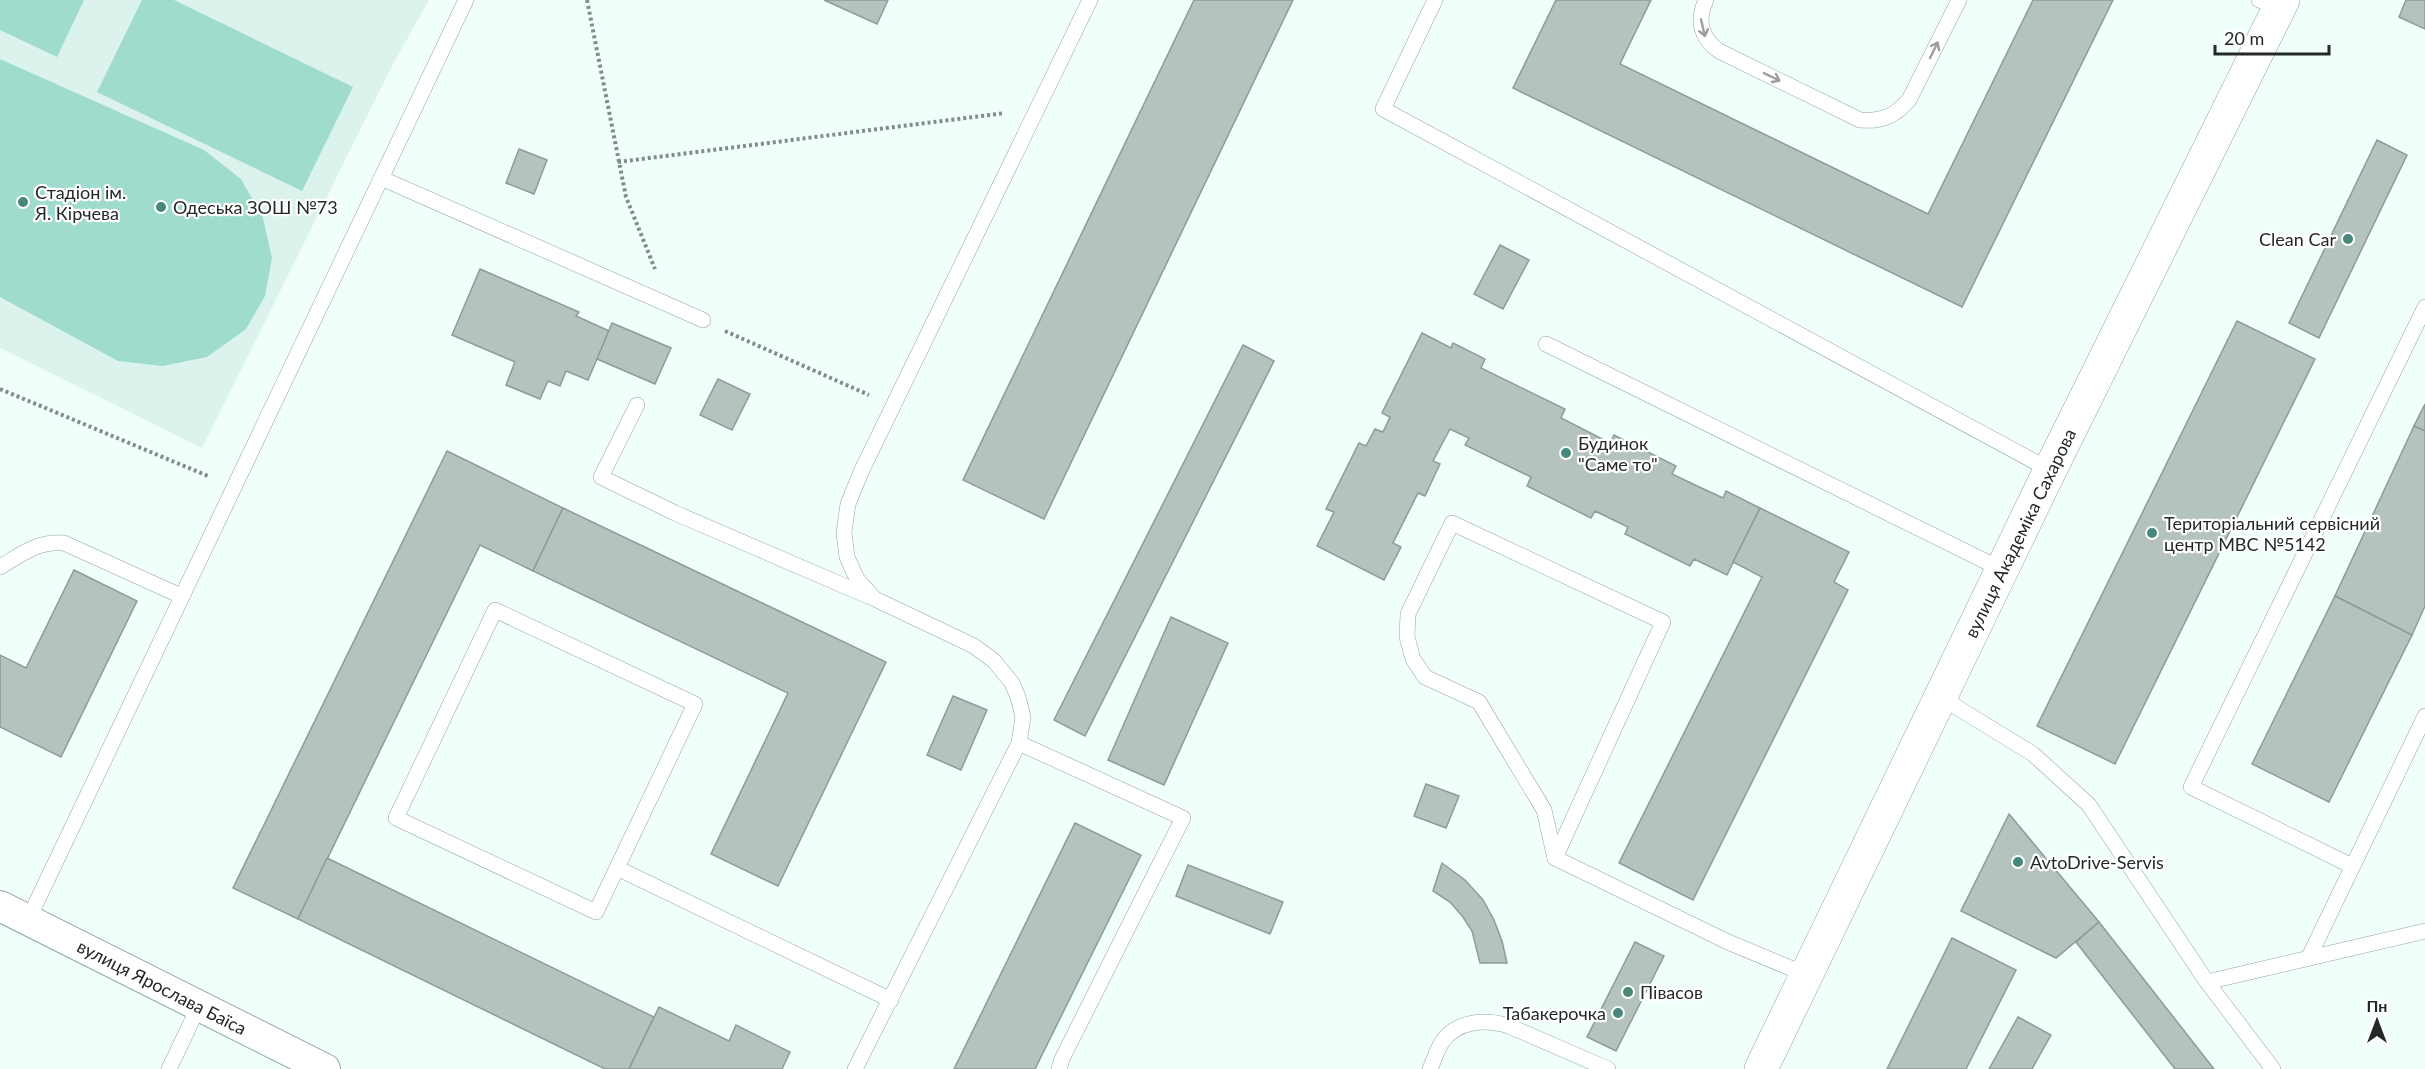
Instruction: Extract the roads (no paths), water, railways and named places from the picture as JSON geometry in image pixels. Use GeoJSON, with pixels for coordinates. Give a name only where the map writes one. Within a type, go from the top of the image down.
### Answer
{"type":"FeatureCollection","features":[{"type":"Feature","properties":{"kind":"street","name":"вулиця Академіка Сахарова"},"geometry":{"type":"LineString","coordinates":[[1761,1069],[2003,570],[2274,2]]}},
{"type":"Feature","properties":{"kind":"street","name":"вулиця Ярослава Баїса"},"geometry":{"type":"LineString","coordinates":[[0,906],[325,1069]]}},
{"type":"Feature","properties":{"kind":"lane"},"geometry":{"type":"LineString","coordinates":[[28,920],[466,0]]}},
{"type":"Feature","properties":{"kind":"lane"},"geometry":{"type":"LineString","coordinates":[[875,599],[857,579],[847,557],[844,533],[848,504],[892,405],[1090,0]]}},
{"type":"Feature","properties":{"kind":"lane"},"geometry":{"type":"LineString","coordinates":[[1435,0],[1383,109],[2050,470]]}},
{"type":"Feature","properties":{"kind":"lane"},"geometry":{"type":"LineString","coordinates":[[1706,0],[1701,18],[1701,31],[1708,43],[1719,51],[1860,120],[1874,121],[1887,118],[1900,110],[1909,100],[1959,0]]}},
{"type":"Feature","properties":{"kind":"lane"},"geometry":{"type":"LineString","coordinates":[[381,178],[703,320]]}},
{"type":"Feature","properties":{"kind":"lane"},"geometry":{"type":"LineString","coordinates":[[2352,866],[2191,787],[2425,307]]}},
{"type":"Feature","properties":{"kind":"lane"},"geometry":{"type":"LineString","coordinates":[[1546,344],[2003,570]]}},
{"type":"Feature","properties":{"kind":"lane"},"geometry":{"type":"LineString","coordinates":[[637,405],[601,477],[675,513],[875,599],[974,646],[994,661],[1012,683],[1018,697],[1023,717],[1019,742],[855,1069]]}},
{"type":"Feature","properties":{"kind":"lane"},"geometry":{"type":"LineString","coordinates":[[1452,523],[1663,622],[1555,858],[1544,810],[1479,702],[1425,677],[1413,659],[1407,637],[1407,614],[1452,523]]}},
{"type":"Feature","properties":{"kind":"lane"},"geometry":{"type":"LineString","coordinates":[[0,567],[36,546],[50,542],[64,543],[182,596]]}},
{"type":"Feature","properties":{"kind":"lane"},"geometry":{"type":"LineString","coordinates":[[495,610],[695,704],[617,868],[596,912],[396,818],[495,610]]}},
{"type":"Feature","properties":{"kind":"lane"},"geometry":{"type":"LineString","coordinates":[[1940,698],[2034,754],[2089,805],[2207,982],[2273,1069]]}},
{"type":"Feature","properties":{"kind":"lane"},"geometry":{"type":"LineString","coordinates":[[2309,957],[2425,716]]}},
{"type":"Feature","properties":{"kind":"lane"},"geometry":{"type":"LineString","coordinates":[[1019,742],[1183,818],[1059,1069]]}},
{"type":"Feature","properties":{"kind":"lane"},"geometry":{"type":"LineString","coordinates":[[1555,858],[1728,942],[1807,975]]}},
{"type":"Feature","properties":{"kind":"lane"},"geometry":{"type":"LineString","coordinates":[[617,868],[891,1000]]}},
{"type":"Feature","properties":{"kind":"lane"},"geometry":{"type":"LineString","coordinates":[[2207,982],[2425,931]]}},
{"type":"Feature","properties":{"kind":"lane"},"geometry":{"type":"LineString","coordinates":[[169,1069],[199,1006]]}},
{"type":"Feature","properties":{"kind":"lane"},"geometry":{"type":"LineString","coordinates":[[1430,1069],[1443,1041],[1456,1029],[1476,1022],[1495,1022],[1608,1069]]}},
{"type":"Feature","properties":{"kind":"place","name":"Стадіон ім. Я. Кірчева"},"geometry":{"type":"Point","coordinates":[23,202]}},
{"type":"Feature","properties":{"kind":"place","name":"Одеська ЗОШ №73"},"geometry":{"type":"Point","coordinates":[161,207]}},
{"type":"Feature","properties":{"kind":"place","name":"Clean Car"},"geometry":{"type":"Point","coordinates":[2348,239]}},
{"type":"Feature","properties":{"kind":"place","name":"Будинок \"Саме то\""},"geometry":{"type":"Point","coordinates":[1566,453]}},
{"type":"Feature","properties":{"kind":"place","name":"Територіальний сервісний центр МВС №5142"},"geometry":{"type":"Point","coordinates":[2152,533]}},
{"type":"Feature","properties":{"kind":"place","name":"AvtoDrive-Servis"},"geometry":{"type":"Point","coordinates":[2018,862]}},
{"type":"Feature","properties":{"kind":"place","name":"Півасов"},"geometry":{"type":"Point","coordinates":[1628,992]}},
{"type":"Feature","properties":{"kind":"place","name":"Табакерочка"},"geometry":{"type":"Point","coordinates":[1618,1013]}}]}
